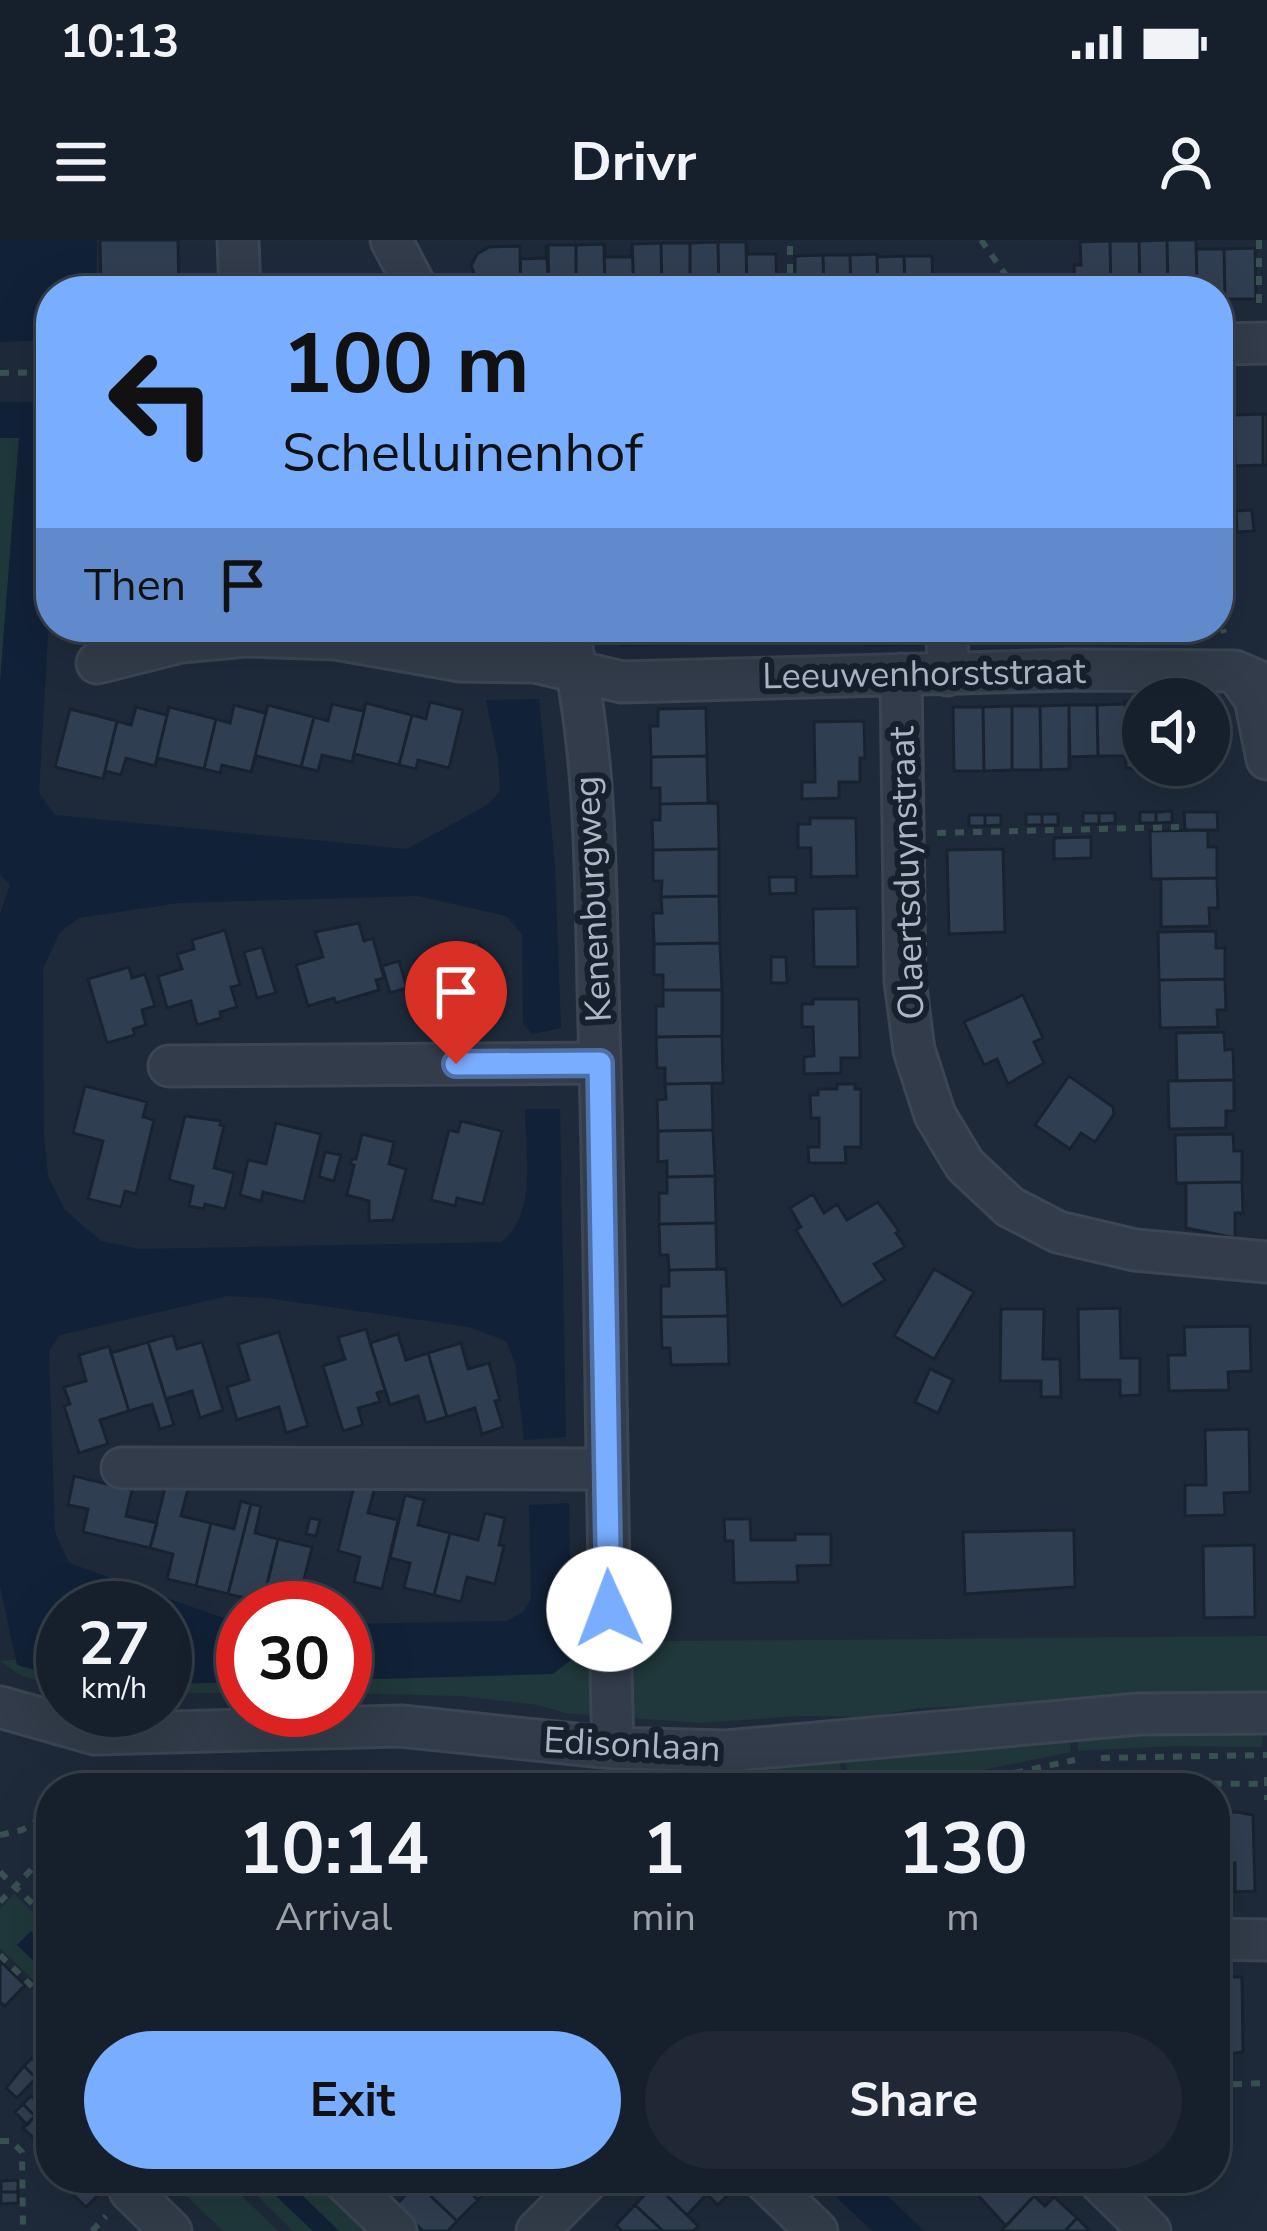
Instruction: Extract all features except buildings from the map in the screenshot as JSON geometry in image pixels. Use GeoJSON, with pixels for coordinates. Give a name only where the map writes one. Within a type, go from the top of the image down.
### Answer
{"type":"FeatureCollection","features":[{"type":"Feature","properties":{"kind":"street"},"geometry":{"type":"LineString","coordinates":[[238,240],[239,276]]}},
{"type":"Feature","properties":{"kind":"street"},"geometry":{"type":"LineString","coordinates":[[391,240],[410,276]]}},
{"type":"Feature","properties":{"kind":"street"},"geometry":{"type":"LineString","coordinates":[[1233,344],[1263,343]]}},
{"type":"Feature","properties":{"kind":"street","name":"Leeuwenhorststraat"},"geometry":{"type":"LineString","coordinates":[[97,663],[190,642]]}},
{"type":"Feature","properties":{"kind":"street","name":"Leeuwenhorststraat"},"geometry":{"type":"LineString","coordinates":[[353,642],[461,661],[535,662],[622,682],[1071,670],[1251,678]]}},
{"type":"Feature","properties":{"kind":"street","name":"Kenenburgweg"},"geometry":{"type":"LineString","coordinates":[[571,642],[588,772],[600,1063],[604,1469],[614,1748]]}},
{"type":"Feature","properties":{"kind":"street"},"geometry":{"type":"LineString","coordinates":[[947,642],[948,675]]}},
{"type":"Feature","properties":{"kind":"street","name":"Olaertsduynstraat"},"geometry":{"type":"LineString","coordinates":[[902,674],[905,981],[914,1050],[935,1114],[965,1165],[1010,1207],[1058,1232],[1135,1250],[1267,1262]]}},
{"type":"Feature","properties":{"kind":"street"},"geometry":{"type":"LineString","coordinates":[[1251,678],[1267,759]]}},
{"type":"Feature","properties":{"kind":"street"},"geometry":{"type":"LineString","coordinates":[[169,1066],[600,1063]]}},
{"type":"Feature","properties":{"kind":"street"},"geometry":{"type":"LineString","coordinates":[[122,1468],[604,1469]]}},
{"type":"Feature","properties":{"kind":"street","name":"Edisonlaan"},"geometry":{"type":"LineString","coordinates":[[0,1707],[95,1734],[401,1726],[614,1748],[725,1770],[1139,1714],[1267,1713]]}},
{"type":"Feature","properties":{"kind":"street"},"geometry":{"type":"LineString","coordinates":[[1230,1939],[1267,1940]]}},
{"type":"Feature","properties":{"kind":"street"},"geometry":{"type":"LineString","coordinates":[[132,2193],[171,2231]]}},
{"type":"Feature","properties":{"kind":"street"},"geometry":{"type":"LineString","coordinates":[[357,2193],[396,2231]]}},
{"type":"Feature","properties":{"kind":"street"},"geometry":{"type":"LineString","coordinates":[[537,2231],[575,2193]]}},
{"type":"Feature","properties":{"kind":"street"},"geometry":{"type":"LineString","coordinates":[[778,2193],[817,2231]]}},
{"type":"Feature","properties":{"kind":"street"},"geometry":{"type":"LineString","coordinates":[[1111,2193],[1150,2231]]}},
{"type":"Feature","properties":{"kind":"path"},"geometry":{"type":"LineString","coordinates":[[790,240],[790,276]]}},
{"type":"Feature","properties":{"kind":"path"},"geometry":{"type":"LineString","coordinates":[[981,240],[1006,276]]}},
{"type":"Feature","properties":{"kind":"path"},"geometry":{"type":"LineString","coordinates":[[1258,240],[1263,343]]}},
{"type":"Feature","properties":{"kind":"path"},"geometry":{"type":"LineString","coordinates":[[0,373],[36,372]]}},
{"type":"Feature","properties":{"kind":"path"},"geometry":{"type":"LineString","coordinates":[[904,833],[1179,827]]}},
{"type":"Feature","properties":{"kind":"path"},"geometry":{"type":"LineString","coordinates":[[1097,1758],[1267,1755]]}},
{"type":"Feature","properties":{"kind":"path"},"geometry":{"type":"LineString","coordinates":[[1015,1773],[1077,1760]]}},
{"type":"Feature","properties":{"kind":"path"},"geometry":{"type":"LineString","coordinates":[[1230,1782],[1267,1782],[1267,1800]]}},
{"type":"Feature","properties":{"kind":"path"},"geometry":{"type":"LineString","coordinates":[[0,1835],[36,1822]]}},
{"type":"Feature","properties":{"kind":"path"},"geometry":{"type":"LineString","coordinates":[[0,1902],[36,1865]]}},
{"type":"Feature","properties":{"kind":"path"},"geometry":{"type":"LineString","coordinates":[[0,1872],[36,1907]]}},
{"type":"Feature","properties":{"kind":"path"},"geometry":{"type":"LineString","coordinates":[[0,1955],[36,1990]]}},
{"type":"Feature","properties":{"kind":"path"},"geometry":{"type":"LineString","coordinates":[[1230,2084],[1267,2083]]}},
{"type":"Feature","properties":{"kind":"path"},"geometry":{"type":"LineString","coordinates":[[0,2141],[11,2141],[22,2152],[23,2231]]}},
{"type":"Feature","properties":{"kind":"green space"},"geometry":{"type":"Polygon","coordinates":[[[19,437],[0,683],[0,438],[19,437]]]}},
{"type":"Feature","properties":{"kind":"green space"},"geometry":{"type":"Polygon","coordinates":[[[1267,1636],[1267,1696],[917,1708],[872,1717],[699,1723],[566,1713],[460,1696],[372,1694],[372,1644],[1267,1636]]]}},
{"type":"Feature","properties":{"kind":"green space"},"geometry":{"type":"Polygon","coordinates":[[[216,1648],[216,1693],[192,1693],[192,1649],[216,1648]]]}},
{"type":"Feature","properties":{"kind":"green space"},"geometry":{"type":"Polygon","coordinates":[[[36,1658],[36,1680],[22,1676],[0,1661],[36,1658]]]}},
{"type":"Feature","properties":{"kind":"green space"},"geometry":{"type":"Polygon","coordinates":[[[1263,1728],[1262,1747],[1078,1751],[1077,1734],[1263,1728]]]}},
{"type":"Feature","properties":{"kind":"green space"},"geometry":{"type":"Polygon","coordinates":[[[1070,1736],[1071,1752],[968,1773],[848,1773],[845,1757],[1070,1736]]]}},
{"type":"Feature","properties":{"kind":"green space"},"geometry":{"type":"Polygon","coordinates":[[[839,1757],[842,1773],[767,1773],[801,1761],[839,1757]]]}},
{"type":"Feature","properties":{"kind":"green space"},"geometry":{"type":"Polygon","coordinates":[[[14,1894],[36,1915],[36,1937],[31,1932],[18,1945],[36,1963],[36,1983],[0,1948],[0,1909],[14,1894]]]}},
{"type":"Feature","properties":{"kind":"green space"},"geometry":{"type":"Polygon","coordinates":[[[184,2193],[239,2193],[278,2231],[223,2231],[184,2193]]]}},
{"type":"Feature","properties":{"kind":"green space"},"geometry":{"type":"Polygon","coordinates":[[[254,2193],[273,2193],[313,2231],[293,2231],[254,2193]]]}},
{"type":"Feature","properties":{"kind":"green space"},"geometry":{"type":"Polygon","coordinates":[[[300,2193],[342,2193],[380,2231],[339,2231],[300,2193]]]}},
{"type":"Feature","properties":{"kind":"water"},"geometry":{"type":"Polygon","coordinates":[[[0,240],[97,240],[96,276],[36,276],[36,341],[0,342],[0,240]]]}},
{"type":"Feature","properties":{"kind":"water"},"geometry":{"type":"Polygon","coordinates":[[[0,402],[36,402],[36,642],[48,642],[39,793],[55,815],[407,849],[489,804],[500,791],[486,700],[539,699],[555,865],[561,1028],[532,1034],[523,1024],[522,934],[506,916],[418,896],[179,903],[79,918],[60,932],[43,968],[48,1176],[65,1210],[101,1241],[140,1249],[501,1242],[513,1230],[525,1199],[525,1109],[560,1109],[566,1437],[524,1440],[515,1363],[506,1341],[469,1327],[228,1296],[60,1335],[49,1351],[55,1532],[69,1563],[120,1581],[36,1581],[36,1670],[17,1665],[0,1586],[0,914],[10,885],[0,875],[0,683],[19,438],[0,438],[0,402]]]}},
{"type":"Feature","properties":{"kind":"water"},"geometry":{"type":"Polygon","coordinates":[[[569,1503],[572,1659],[553,1674],[372,1679],[372,1623],[506,1621],[523,1612],[531,1599],[529,1505],[569,1503]]]}},
{"type":"Feature","properties":{"kind":"water"},"geometry":{"type":"Polygon","coordinates":[[[192,1607],[216,1615],[216,1683],[192,1683],[192,1607]]]}},
{"type":"Feature","properties":{"kind":"water"},"geometry":{"type":"Polygon","coordinates":[[[31,1931],[36,1936],[36,1963],[17,1945],[31,1931]]]}},
{"type":"Feature","properties":{"kind":"water"},"geometry":{"type":"Polygon","coordinates":[[[273,2193],[300,2193],[339,2231],[313,2231],[273,2193]]]}},
{"type":"Feature","properties":{"kind":"water"},"geometry":{"type":"Polygon","coordinates":[[[832,2193],[885,2193],[924,2231],[872,2231],[832,2193]]]}},
{"type":"Feature","properties":{"kind":"route"},"geometry":{"type":"LineString","coordinates":[[456,1064],[600,1063],[609,1609]]}}]}
